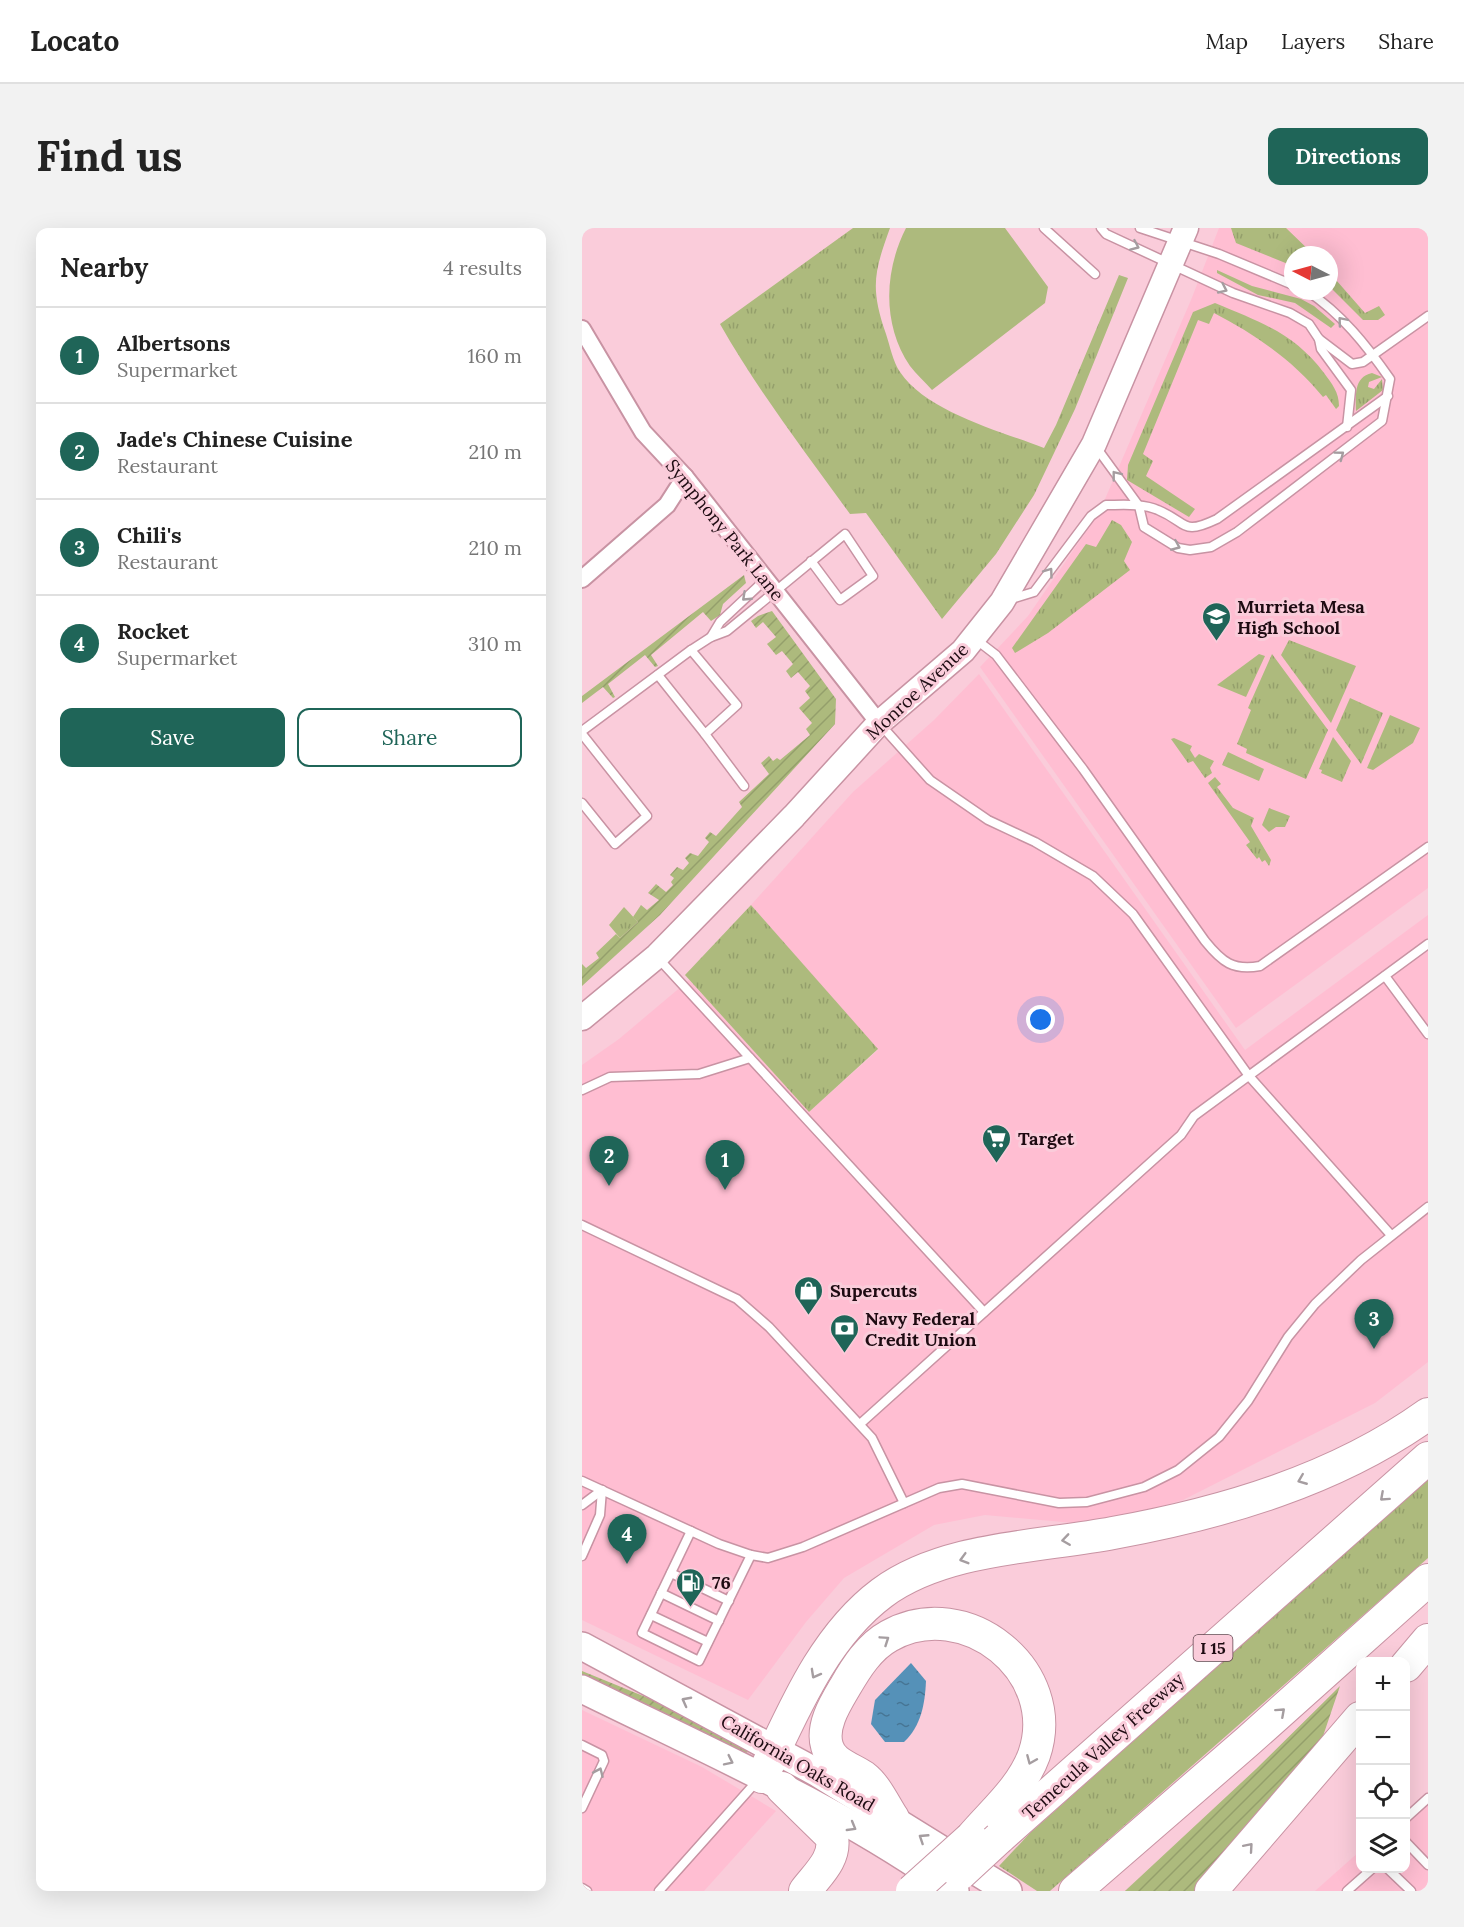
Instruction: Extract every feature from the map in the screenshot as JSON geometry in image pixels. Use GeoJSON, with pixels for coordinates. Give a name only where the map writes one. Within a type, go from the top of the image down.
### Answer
{"type":"FeatureCollection","features":[{"type":"Feature","properties":{"kind":"highway"},"geometry":{"type":"LineString","coordinates":[[805,1891],[831,1856],[834,1848],[832,1837],[772,1782],[775,1748],[817,1669],[837,1639],[861,1611],[884,1592],[919,1572],[980,1554],[1111,1534],[1252,1500],[1364,1454],[1428,1414]]}},
{"type":"Feature","properties":{"kind":"highway","name":"Temecula Valley Freeway"},"geometry":{"type":"LineString","coordinates":[[941,1891],[985,1838],[1428,1458]]}},
{"type":"Feature","properties":{"kind":"highway"},"geometry":{"type":"LineString","coordinates":[[1084,1890],[1428,1580]]}},
{"type":"Feature","properties":{"kind":"highway"},"geometry":{"type":"LineString","coordinates":[[893,1818],[866,1779],[835,1760],[828,1750],[826,1728],[854,1671],[870,1651],[888,1636],[920,1625],[936,1623],[957,1625],[991,1640],[1021,1667],[1036,1703],[1039,1730],[1034,1755],[1021,1781],[985,1838],[912,1891]]}},
{"type":"Feature","properties":{"kind":"highway"},"geometry":{"type":"LineString","coordinates":[[1410,1661],[1428,1640]]}},
{"type":"Feature","properties":{"kind":"highway"},"geometry":{"type":"LineString","coordinates":[[1211,1891],[1356,1723]]}},
{"type":"Feature","properties":{"kind":"main road","name":"California Oaks Road"},"geometry":{"type":"LineString","coordinates":[[582,1646],[775,1748],[893,1818],[1008,1891]]}},
{"type":"Feature","properties":{"kind":"main road","name":"California Oaks Road"},"geometry":{"type":"LineString","coordinates":[[582,1689],[772,1782],[929,1872],[955,1891]]}},
{"type":"Feature","properties":{"kind":"street","name":"Monroe Avenue"},"geometry":{"type":"LineString","coordinates":[[582,1018],[657,956],[795,816],[879,723],[963,651],[1002,602],[1094,444],[1183,235]]}},
{"type":"Feature","properties":{"kind":"street","name":"Symphony Park Lane"},"geometry":{"type":"LineString","coordinates":[[582,329],[643,432],[686,477],[879,723]]}},
{"type":"Feature","properties":{"kind":"street"},"geometry":{"type":"LineString","coordinates":[[582,579],[667,505],[686,477]]}},
{"type":"Feature","properties":{"kind":"lane"},"geometry":{"type":"LineString","coordinates":[[1044,228],[1095,274]]}},
{"type":"Feature","properties":{"kind":"lane"},"geometry":{"type":"LineString","coordinates":[[1101,228],[1106,234],[1233,293],[1290,313],[1309,324],[1319,339],[1352,364],[1363,363],[1428,316]]}},
{"type":"Feature","properties":{"kind":"lane"},"geometry":{"type":"LineString","coordinates":[[1140,228],[1183,235],[1219,254],[1284,281]]}},
{"type":"Feature","properties":{"kind":"lane"},"geometry":{"type":"LineString","coordinates":[[1094,444],[1139,506],[1144,527],[1178,548],[1190,550],[1211,548],[1237,532],[1382,422],[1390,379],[1373,355],[1330,306],[1321,300]]}},
{"type":"Feature","properties":{"kind":"lane"},"geometry":{"type":"LineString","coordinates":[[1319,339],[1321,349],[1350,390],[1347,427]]}},
{"type":"Feature","properties":{"kind":"lane"},"geometry":{"type":"LineString","coordinates":[[1002,602],[1034,592],[1091,516],[1106,505],[1156,509],[1188,528],[1198,528],[1217,519],[1388,396]]}},
{"type":"Feature","properties":{"kind":"lane"},"geometry":{"type":"LineString","coordinates":[[711,637],[727,615],[811,561],[845,534],[873,576],[840,600],[811,561]]}},
{"type":"Feature","properties":{"kind":"lane"},"geometry":{"type":"LineString","coordinates":[[582,803],[615,844],[647,816],[582,733],[691,650],[711,637],[727,631],[771,585]]}},
{"type":"Feature","properties":{"kind":"lane"},"geometry":{"type":"LineString","coordinates":[[727,615],[735,624]]}},
{"type":"Feature","properties":{"kind":"lane"},"geometry":{"type":"LineString","coordinates":[[974,637],[996,655],[1083,770],[1205,942],[1217,957],[1232,967],[1260,966],[1428,847]]}},
{"type":"Feature","properties":{"kind":"lane"},"geometry":{"type":"LineString","coordinates":[[691,650],[737,705],[705,734]]}},
{"type":"Feature","properties":{"kind":"lane"},"geometry":{"type":"LineString","coordinates":[[658,675],[744,786]]}},
{"type":"Feature","properties":{"kind":"lane"},"geometry":{"type":"LineString","coordinates":[[879,723],[930,780],[988,820],[1035,842],[1093,876],[1133,914],[1249,1076],[1391,1235]]}},
{"type":"Feature","properties":{"kind":"lane"},"geometry":{"type":"LineString","coordinates":[[860,1424],[1181,1135],[1194,1116],[1428,944]]}},
{"type":"Feature","properties":{"kind":"lane"},"geometry":{"type":"LineString","coordinates":[[657,956],[984,1312]]}},
{"type":"Feature","properties":{"kind":"lane"},"geometry":{"type":"LineString","coordinates":[[1385,976],[1428,1034]]}},
{"type":"Feature","properties":{"kind":"lane"},"geometry":{"type":"LineString","coordinates":[[582,1090],[610,1077],[699,1074],[750,1059]]}},
{"type":"Feature","properties":{"kind":"lane"},"geometry":{"type":"LineString","coordinates":[[582,1481],[691,1531],[751,1555],[768,1558],[803,1547],[939,1488],[962,1484],[1059,1503],[1087,1502],[1144,1487],[1178,1470],[1219,1437],[1248,1401],[1288,1337],[1315,1304],[1360,1260],[1427,1209]]}},
{"type":"Feature","properties":{"kind":"lane"},"geometry":{"type":"LineString","coordinates":[[582,1225],[736,1299],[769,1327],[872,1438],[904,1503]]}},
{"type":"Feature","properties":{"kind":"lane"},"geometry":{"type":"LineString","coordinates":[[582,1505],[602,1490]]}},
{"type":"Feature","properties":{"kind":"lane"},"geometry":{"type":"LineString","coordinates":[[582,1556],[600,1515],[602,1490]]}},
{"type":"Feature","properties":{"kind":"lane"},"geometry":{"type":"LineString","coordinates":[[691,1531],[642,1633],[699,1661],[751,1555]]}},
{"type":"Feature","properties":{"kind":"lane"},"geometry":{"type":"LineString","coordinates":[[671,1573],[729,1600]]}},
{"type":"Feature","properties":{"kind":"lane"},"geometry":{"type":"LineString","coordinates":[[661,1593],[718,1621]]}},
{"type":"Feature","properties":{"kind":"lane"},"geometry":{"type":"LineString","coordinates":[[651,1615],[708,1642]]}},
{"type":"Feature","properties":{"kind":"lane"},"geometry":{"type":"LineString","coordinates":[[582,1745],[602,1755],[604,1761],[582,1808]]}},
{"type":"Feature","properties":{"kind":"lane"},"geometry":{"type":"LineString","coordinates":[[659,1891],[772,1782]]}},
{"type":"Feature","properties":{"kind":"lane"},"geometry":{"type":"LineString","coordinates":[[1410,1814],[1428,1798]]}},
{"type":"Feature","properties":{"kind":"lane"},"geometry":{"type":"LineString","coordinates":[[1410,1846],[1428,1865]]}},
{"type":"Feature","properties":{"kind":"lane"},"geometry":{"type":"LineString","coordinates":[[1347,1891],[1368,1873]]}},
{"type":"Feature","properties":{"kind":"lane"},"geometry":{"type":"LineString","coordinates":[[1391,1873],[1411,1891]]}},
{"type":"Feature","properties":{"kind":"lane"},"geometry":{"type":"LineString","coordinates":[[582,1888],[587,1891]]}},
{"type":"Feature","properties":{"kind":"shaded area","name":"Murrieta Mesa High School"},"geometry":{"type":"Polygon","coordinates":[[[1219,228],[1428,228],[1428,888],[1236,1028],[980,667],[1028,616],[1099,513],[1191,300],[1219,228]]]}},
{"type":"Feature","properties":{"kind":"shaded area"},"geometry":{"type":"Polygon","coordinates":[[[979,674],[1245,1050],[1428,915],[1428,1362],[1375,1403],[1183,1500],[1116,1519],[1074,1523],[985,1515],[934,1525],[844,1578],[806,1622],[748,1700],[582,1620],[582,1065],[619,1039],[689,980],[809,1112],[878,1050],[751,905],[853,792],[934,720],[979,674]]]}},
{"type":"Feature","properties":{"kind":"shaded area"},"geometry":{"type":"Polygon","coordinates":[[[582,1710],[702,1767],[776,1811],[704,1891],[582,1891],[582,1710]]]}},
{"type":"Feature","properties":{"kind":"shaded area"},"geometry":{"type":"Polygon","coordinates":[[[1428,1792],[1428,1891],[1315,1891],[1356,1855],[1356,1873],[1410,1873],[1410,1808],[1428,1792]]]}},
{"type":"Feature","properties":{"kind":"green space"},"geometry":{"type":"Polygon","coordinates":[[[853,228],[890,228],[877,269],[876,292],[895,364],[912,386],[946,409],[966,419],[1044,448],[1056,425],[1119,275],[1128,278],[1075,409],[1034,495],[996,554],[942,619],[866,513],[850,514],[766,397],[720,324],[853,228]]]}},
{"type":"Feature","properties":{"kind":"green space"},"geometry":{"type":"Polygon","coordinates":[[[906,228],[1005,228],[1048,287],[1045,303],[932,390],[910,366],[901,350],[894,333],[891,316],[889,298],[893,262],[906,228]]]}},
{"type":"Feature","properties":{"kind":"green space"},"geometry":{"type":"Polygon","coordinates":[[[1231,228],[1286,228],[1305,246],[1284,246],[1284,262],[1236,243],[1231,228]]]}},
{"type":"Feature","properties":{"kind":"green space"},"geometry":{"type":"Polygon","coordinates":[[[1217,270],[1252,286],[1284,294],[1284,300],[1303,300],[1314,306],[1335,324],[1331,328],[1295,303],[1258,295],[1217,273],[1217,270]]]}},
{"type":"Feature","properties":{"kind":"green space"},"geometry":{"type":"Polygon","coordinates":[[[1338,282],[1365,313],[1379,306],[1385,315],[1378,320],[1363,320],[1338,295],[1338,282]]]}},
{"type":"Feature","properties":{"kind":"green space"},"geometry":{"type":"Polygon","coordinates":[[[1215,303],[1275,330],[1301,348],[1313,359],[1332,385],[1338,396],[1339,406],[1336,409],[1326,395],[1323,397],[1299,371],[1245,330],[1214,313],[1209,324],[1198,320],[1143,454],[1153,461],[1146,476],[1195,509],[1189,517],[1127,480],[1128,465],[1193,312],[1215,303]]]}},
{"type":"Feature","properties":{"kind":"green space"},"geometry":{"type":"Polygon","coordinates":[[[1372,373],[1382,377],[1369,382],[1368,387],[1374,389],[1382,379],[1383,390],[1356,411],[1356,394],[1359,383],[1366,375],[1372,373]]]}},
{"type":"Feature","properties":{"kind":"green space"},"geometry":{"type":"Polygon","coordinates":[[[1112,520],[1121,525],[1132,542],[1124,561],[1130,570],[1048,633],[1015,653],[1012,648],[1086,544],[1096,547],[1112,520]]]}},
{"type":"Feature","properties":{"kind":"green space"},"geometry":{"type":"Polygon","coordinates":[[[744,575],[746,583],[723,604],[720,615],[711,621],[703,612],[651,655],[658,666],[655,667],[645,655],[608,684],[615,697],[613,698],[603,687],[582,703],[582,696],[744,575]]]}},
{"type":"Feature","properties":{"kind":"green space"},"geometry":{"type":"Polygon","coordinates":[[[772,611],[836,699],[835,724],[660,915],[582,986],[582,964],[586,968],[599,958],[596,953],[616,934],[620,938],[638,922],[633,917],[641,905],[647,910],[659,900],[648,893],[656,884],[666,892],[673,885],[671,882],[674,878],[670,875],[677,867],[683,870],[689,863],[685,858],[690,853],[698,856],[709,842],[705,838],[710,832],[716,836],[742,807],[739,802],[769,774],[761,763],[769,756],[773,761],[777,758],[780,760],[810,735],[806,729],[812,723],[799,708],[810,698],[805,691],[810,686],[798,672],[791,678],[786,671],[793,664],[782,651],[776,655],[767,644],[776,637],[763,622],[756,628],[751,621],[772,611]]]}},
{"type":"Feature","properties":{"kind":"green space"},"geometry":{"type":"Polygon","coordinates":[[[1289,640],[1356,666],[1331,723],[1281,655],[1289,640]]]}},
{"type":"Feature","properties":{"kind":"green space"},"geometry":{"type":"Polygon","coordinates":[[[1259,654],[1265,656],[1246,697],[1217,685],[1259,654]]]}},
{"type":"Feature","properties":{"kind":"green space"},"geometry":{"type":"Polygon","coordinates":[[[1272,654],[1328,730],[1306,779],[1246,753],[1247,749],[1237,744],[1251,710],[1248,708],[1272,654]]]}},
{"type":"Feature","properties":{"kind":"green space"},"geometry":{"type":"Polygon","coordinates":[[[1350,698],[1383,713],[1361,764],[1336,730],[1350,698]]]}},
{"type":"Feature","properties":{"kind":"green space"},"geometry":{"type":"Polygon","coordinates":[[[1390,715],[1420,728],[1413,743],[1373,770],[1367,768],[1390,715]]]}},
{"type":"Feature","properties":{"kind":"green space"},"geometry":{"type":"Polygon","coordinates":[[[1333,737],[1351,761],[1342,782],[1321,773],[1322,770],[1319,769],[1333,737]]]}},
{"type":"Feature","properties":{"kind":"green space"},"geometry":{"type":"Polygon","coordinates":[[[1174,738],[1192,746],[1190,750],[1195,758],[1199,754],[1214,761],[1210,768],[1212,773],[1205,778],[1193,761],[1188,763],[1171,739],[1174,738]]]}},
{"type":"Feature","properties":{"kind":"green space"},"geometry":{"type":"Polygon","coordinates":[[[1228,752],[1264,769],[1259,781],[1222,765],[1228,752]]]}},
{"type":"Feature","properties":{"kind":"green space"},"geometry":{"type":"Polygon","coordinates":[[[1215,777],[1221,784],[1217,787],[1233,808],[1254,818],[1251,826],[1271,860],[1269,866],[1265,860],[1262,862],[1259,857],[1257,859],[1246,845],[1250,842],[1208,783],[1215,777]]]}},
{"type":"Feature","properties":{"kind":"green space"},"geometry":{"type":"Polygon","coordinates":[[[1269,808],[1290,816],[1285,827],[1276,827],[1269,832],[1262,825],[1269,808]]]}},
{"type":"Feature","properties":{"kind":"green space"},"geometry":{"type":"Polygon","coordinates":[[[751,905],[878,1049],[809,1112],[685,975],[751,905]]]}},
{"type":"Feature","properties":{"kind":"green space"},"geometry":{"type":"Polygon","coordinates":[[[624,907],[638,922],[620,938],[609,925],[624,907]]]}},
{"type":"Feature","properties":{"kind":"green space"},"geometry":{"type":"Polygon","coordinates":[[[1428,1479],[1428,1558],[1050,1891],[1037,1891],[999,1866],[1030,1833],[1428,1479]]]}},
{"type":"Feature","properties":{"kind":"green space"},"geometry":{"type":"Polygon","coordinates":[[[582,1671],[680,1711],[747,1749],[748,1752],[744,1754],[582,1676],[582,1671]]]}},
{"type":"Feature","properties":{"kind":"green space"},"geometry":{"type":"Polygon","coordinates":[[[1340,1686],[1321,1742],[1197,1891],[1125,1891],[1256,1769],[1340,1686]]]}},
{"type":"Feature","properties":{"kind":"water"},"geometry":{"type":"Polygon","coordinates":[[[911,1663],[926,1681],[921,1714],[910,1736],[904,1742],[885,1742],[871,1724],[875,1700],[911,1663]]]}},
{"type":"Feature","properties":{"kind":"place","name":"Murrieta Mesa High School"},"geometry":{"type":"Point","coordinates":[1216,642]}},
{"type":"Feature","properties":{"kind":"place","name":"Target"},"geometry":{"type":"Point","coordinates":[997,1164]}},
{"type":"Feature","properties":{"kind":"place","name":"Jade's Chinese Cuisine"},"geometry":{"type":"Point","coordinates":[609,1186]}},
{"type":"Feature","properties":{"kind":"place","name":"Albertsons"},"geometry":{"type":"Point","coordinates":[725,1190]}},
{"type":"Feature","properties":{"kind":"place","name":"Supercuts"},"geometry":{"type":"Point","coordinates":[809,1316]}},
{"type":"Feature","properties":{"kind":"place","name":"Chili's"},"geometry":{"type":"Point","coordinates":[1374,1349]}},
{"type":"Feature","properties":{"kind":"place","name":"Navy Federal Credit Union"},"geometry":{"type":"Point","coordinates":[844,1354]}},
{"type":"Feature","properties":{"kind":"place","name":"Rocket"},"geometry":{"type":"Point","coordinates":[627,1564]}},
{"type":"Feature","properties":{"kind":"place","name":"76"},"geometry":{"type":"Point","coordinates":[691,1608]}}]}
